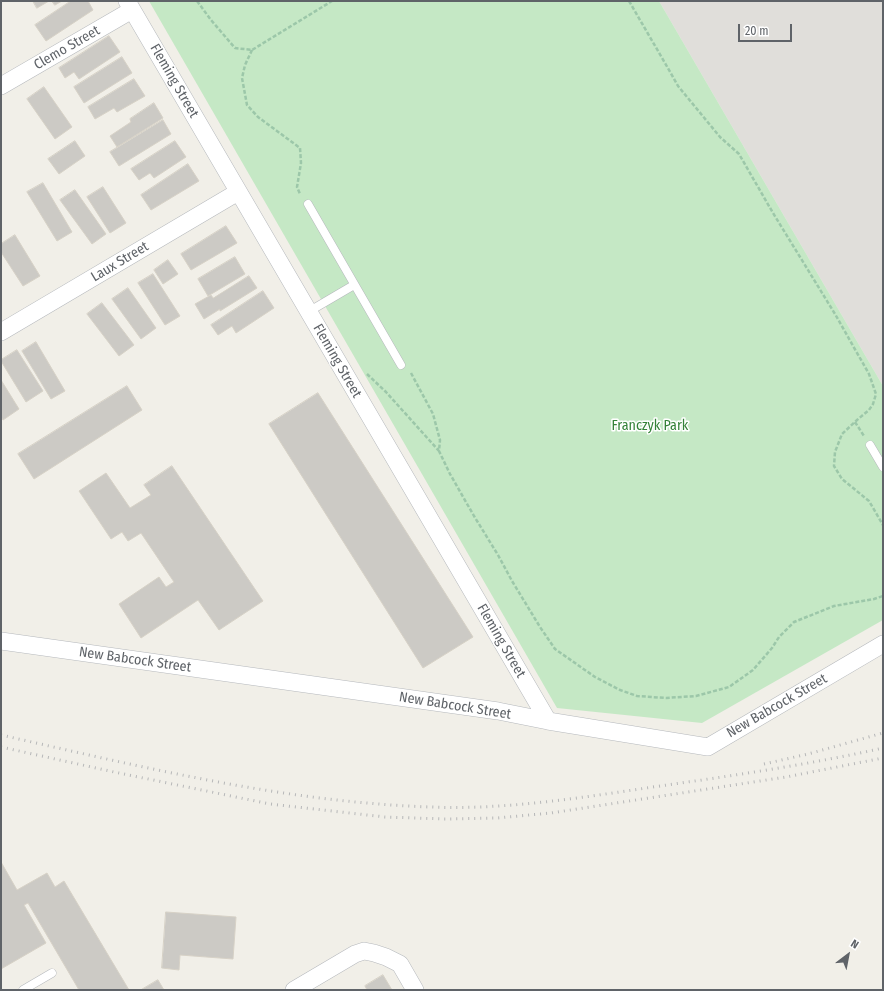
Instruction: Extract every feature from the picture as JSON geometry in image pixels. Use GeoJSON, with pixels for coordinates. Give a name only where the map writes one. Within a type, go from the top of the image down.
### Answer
{"type":"FeatureCollection","features":[{"type":"Feature","properties":{"kind":"street","name":"Clemo Street"},"geometry":{"type":"LineString","coordinates":[[1,86],[129,6]]}},
{"type":"Feature","properties":{"kind":"street","name":"Fleming Street"},"geometry":{"type":"LineString","coordinates":[[129,6],[548,721]]}},
{"type":"Feature","properties":{"kind":"street","name":"Laux Street"},"geometry":{"type":"LineString","coordinates":[[1,332],[238,192]]}},
{"type":"Feature","properties":{"kind":"street","name":"New Babcock Street"},"geometry":{"type":"LineString","coordinates":[[1,641],[498,711],[548,721],[708,747],[883,644]]}},
{"type":"Feature","properties":{"kind":"street"},"geometry":{"type":"LineString","coordinates":[[294,990],[355,954],[364,951],[386,957],[400,964],[415,990]]}},
{"type":"Feature","properties":{"kind":"lane"},"geometry":{"type":"LineString","coordinates":[[308,204],[401,365]]}},
{"type":"Feature","properties":{"kind":"lane"},"geometry":{"type":"LineString","coordinates":[[308,312],[354,285]]}},
{"type":"Feature","properties":{"kind":"lane"},"geometry":{"type":"LineString","coordinates":[[870,445],[883,467]]}},
{"type":"Feature","properties":{"kind":"lane"},"geometry":{"type":"LineString","coordinates":[[23,990],[52,973]]}},
{"type":"Feature","properties":{"kind":"path"},"geometry":{"type":"LineString","coordinates":[[197,1],[235,48],[252,50]]}},
{"type":"Feature","properties":{"kind":"path"},"geometry":{"type":"LineString","coordinates":[[308,204],[298,193],[297,186],[301,163],[300,148],[258,117],[246,105],[242,78],[245,65],[252,50],[332,1]]}},
{"type":"Feature","properties":{"kind":"path"},"geometry":{"type":"LineString","coordinates":[[629,1],[678,86],[720,137],[739,154],[773,213],[835,314],[869,374],[876,394],[874,404],[842,434],[835,452],[834,466],[842,478],[868,502],[883,525]]}},
{"type":"Feature","properties":{"kind":"path"},"geometry":{"type":"LineString","coordinates":[[401,365],[411,373],[433,414],[440,440],[439,451]]}},
{"type":"Feature","properties":{"kind":"path"},"geometry":{"type":"LineString","coordinates":[[365,373],[386,392],[439,451],[453,481],[512,581],[555,649],[595,677],[620,690],[637,696],[666,698],[696,696],[729,687],[753,670],[772,648],[779,637],[794,622],[834,606],[883,596]]}},
{"type":"Feature","properties":{"kind":"shaded area"},"geometry":{"type":"Polygon","coordinates":[[[659,1],[883,1],[883,386],[659,1]]]}},
{"type":"Feature","properties":{"kind":"green space","name":"Franczyk Park"},"geometry":{"type":"Polygon","coordinates":[[[149,1],[659,1],[883,386],[883,620],[702,723],[557,708],[149,1]]]}},
{"type":"Feature","properties":{"kind":"building"},"geometry":{"type":"Polygon","coordinates":[[[33,1],[49,1],[37,8],[33,1]]]}},
{"type":"Feature","properties":{"kind":"building"},"geometry":{"type":"Polygon","coordinates":[[[52,1],[62,1],[55,5],[52,1]]]}},
{"type":"Feature","properties":{"kind":"building"},"geometry":{"type":"Polygon","coordinates":[[[71,1],[88,1],[93,10],[46,41],[35,25],[71,1]]]}},
{"type":"Feature","properties":{"kind":"building"},"geometry":{"type":"Polygon","coordinates":[[[109,36],[120,52],[79,79],[74,72],[65,78],[59,68],[109,36]]]}},
{"type":"Feature","properties":{"kind":"building"},"geometry":{"type":"Polygon","coordinates":[[[122,57],[132,73],[84,103],[74,87],[122,57]]]}},
{"type":"Feature","properties":{"kind":"building"},"geometry":{"type":"Polygon","coordinates":[[[134,79],[145,96],[117,112],[114,108],[95,119],[88,107],[134,79]]]}},
{"type":"Feature","properties":{"kind":"building"},"geometry":{"type":"Polygon","coordinates":[[[44,87],[72,127],[55,139],[27,99],[44,87]]]}},
{"type":"Feature","properties":{"kind":"building"},"geometry":{"type":"Polygon","coordinates":[[[154,103],[163,118],[117,147],[110,136],[131,122],[130,119],[154,103]]]}},
{"type":"Feature","properties":{"kind":"building"},"geometry":{"type":"Polygon","coordinates":[[[163,120],[171,134],[119,166],[110,152],[163,120]]]}},
{"type":"Feature","properties":{"kind":"building"},"geometry":{"type":"Polygon","coordinates":[[[75,141],[85,156],[59,174],[48,159],[75,141]]]}},
{"type":"Feature","properties":{"kind":"building"},"geometry":{"type":"Polygon","coordinates":[[[175,141],[186,157],[154,178],[150,173],[139,180],[131,169],[175,141]]]}},
{"type":"Feature","properties":{"kind":"building"},"geometry":{"type":"Polygon","coordinates":[[[188,164],[199,181],[151,210],[141,195],[188,164]]]}},
{"type":"Feature","properties":{"kind":"building"},"geometry":{"type":"Polygon","coordinates":[[[43,183],[72,232],[57,241],[27,192],[43,183]]]}},
{"type":"Feature","properties":{"kind":"building"},"geometry":{"type":"Polygon","coordinates":[[[103,187],[126,223],[110,233],[87,197],[103,187]]]}},
{"type":"Feature","properties":{"kind":"building"},"geometry":{"type":"Polygon","coordinates":[[[75,190],[106,234],[92,244],[60,200],[75,190]]]}},
{"type":"Feature","properties":{"kind":"building"},"geometry":{"type":"Polygon","coordinates":[[[226,226],[237,243],[191,270],[181,254],[226,226]]]}},
{"type":"Feature","properties":{"kind":"building"},"geometry":{"type":"Polygon","coordinates":[[[15,235],[40,276],[23,286],[1,252],[1,244],[15,235]]]}},
{"type":"Feature","properties":{"kind":"building"},"geometry":{"type":"Polygon","coordinates":[[[235,257],[245,274],[208,296],[198,279],[235,257]]]}},
{"type":"Feature","properties":{"kind":"building"},"geometry":{"type":"Polygon","coordinates":[[[168,260],[178,274],[163,284],[154,270],[168,260]]]}},
{"type":"Feature","properties":{"kind":"building"},"geometry":{"type":"Polygon","coordinates":[[[153,274],[180,316],[165,325],[138,283],[153,274]]]}},
{"type":"Feature","properties":{"kind":"building"},"geometry":{"type":"Polygon","coordinates":[[[249,276],[257,288],[204,319],[195,304],[211,295],[213,298],[249,276]]]}},
{"type":"Feature","properties":{"kind":"building"},"geometry":{"type":"Polygon","coordinates":[[[128,288],[156,328],[141,339],[112,299],[128,288]]]}},
{"type":"Feature","properties":{"kind":"building"},"geometry":{"type":"Polygon","coordinates":[[[263,291],[274,308],[236,333],[232,326],[218,335],[211,325],[263,291]]]}},
{"type":"Feature","properties":{"kind":"building"},"geometry":{"type":"Polygon","coordinates":[[[102,303],[134,345],[119,356],[87,314],[102,303]]]}},
{"type":"Feature","properties":{"kind":"building"},"geometry":{"type":"Polygon","coordinates":[[[36,342],[65,391],[51,399],[22,351],[36,342]]]}},
{"type":"Feature","properties":{"kind":"building"},"geometry":{"type":"Polygon","coordinates":[[[17,350],[43,391],[26,402],[1,361],[17,350]]]}},
{"type":"Feature","properties":{"kind":"building"},"geometry":{"type":"Polygon","coordinates":[[[1,380],[19,409],[3,420],[1,417],[1,380]]]}},
{"type":"Feature","properties":{"kind":"building"},"geometry":{"type":"Polygon","coordinates":[[[127,386],[142,410],[34,479],[18,454],[127,386]]]}},
{"type":"Feature","properties":{"kind":"building"},"geometry":{"type":"Polygon","coordinates":[[[318,393],[473,637],[423,668],[269,424],[318,393]]]}},
{"type":"Feature","properties":{"kind":"building"},"geometry":{"type":"Polygon","coordinates":[[[172,466],[263,601],[219,630],[198,600],[141,638],[119,604],[159,577],[166,587],[174,582],[141,533],[128,541],[122,532],[111,539],[79,491],[106,473],[130,508],[151,495],[144,485],[172,466]]]}},
{"type":"Feature","properties":{"kind":"building"},"geometry":{"type":"Polygon","coordinates":[[[1,862],[17,890],[47,873],[55,887],[64,881],[129,990],[79,990],[28,903],[24,905],[46,943],[1,969],[1,862]]]}},
{"type":"Feature","properties":{"kind":"building"},"geometry":{"type":"Polygon","coordinates":[[[166,912],[236,917],[233,959],[180,955],[179,970],[162,968],[166,912]]]}},
{"type":"Feature","properties":{"kind":"building"},"geometry":{"type":"Polygon","coordinates":[[[383,975],[392,990],[367,990],[365,986],[383,975]]]}},
{"type":"Feature","properties":{"kind":"building"},"geometry":{"type":"Polygon","coordinates":[[[158,980],[164,990],[141,990],[158,980]]]}},
{"type":"Feature","properties":{"kind":"railway"},"geometry":{"type":"LineString","coordinates":[[764,764],[808,754],[883,733]]}},
{"type":"Feature","properties":{"kind":"railway"},"geometry":{"type":"LineString","coordinates":[[1,735],[160,771],[267,790],[375,804],[430,807],[486,807],[514,805],[597,795],[768,770],[883,748]]}},
{"type":"Feature","properties":{"kind":"railway"},"geometry":{"type":"LineString","coordinates":[[1,747],[270,804],[385,817],[445,819],[497,818],[551,813],[786,777],[883,758]]}}]}
